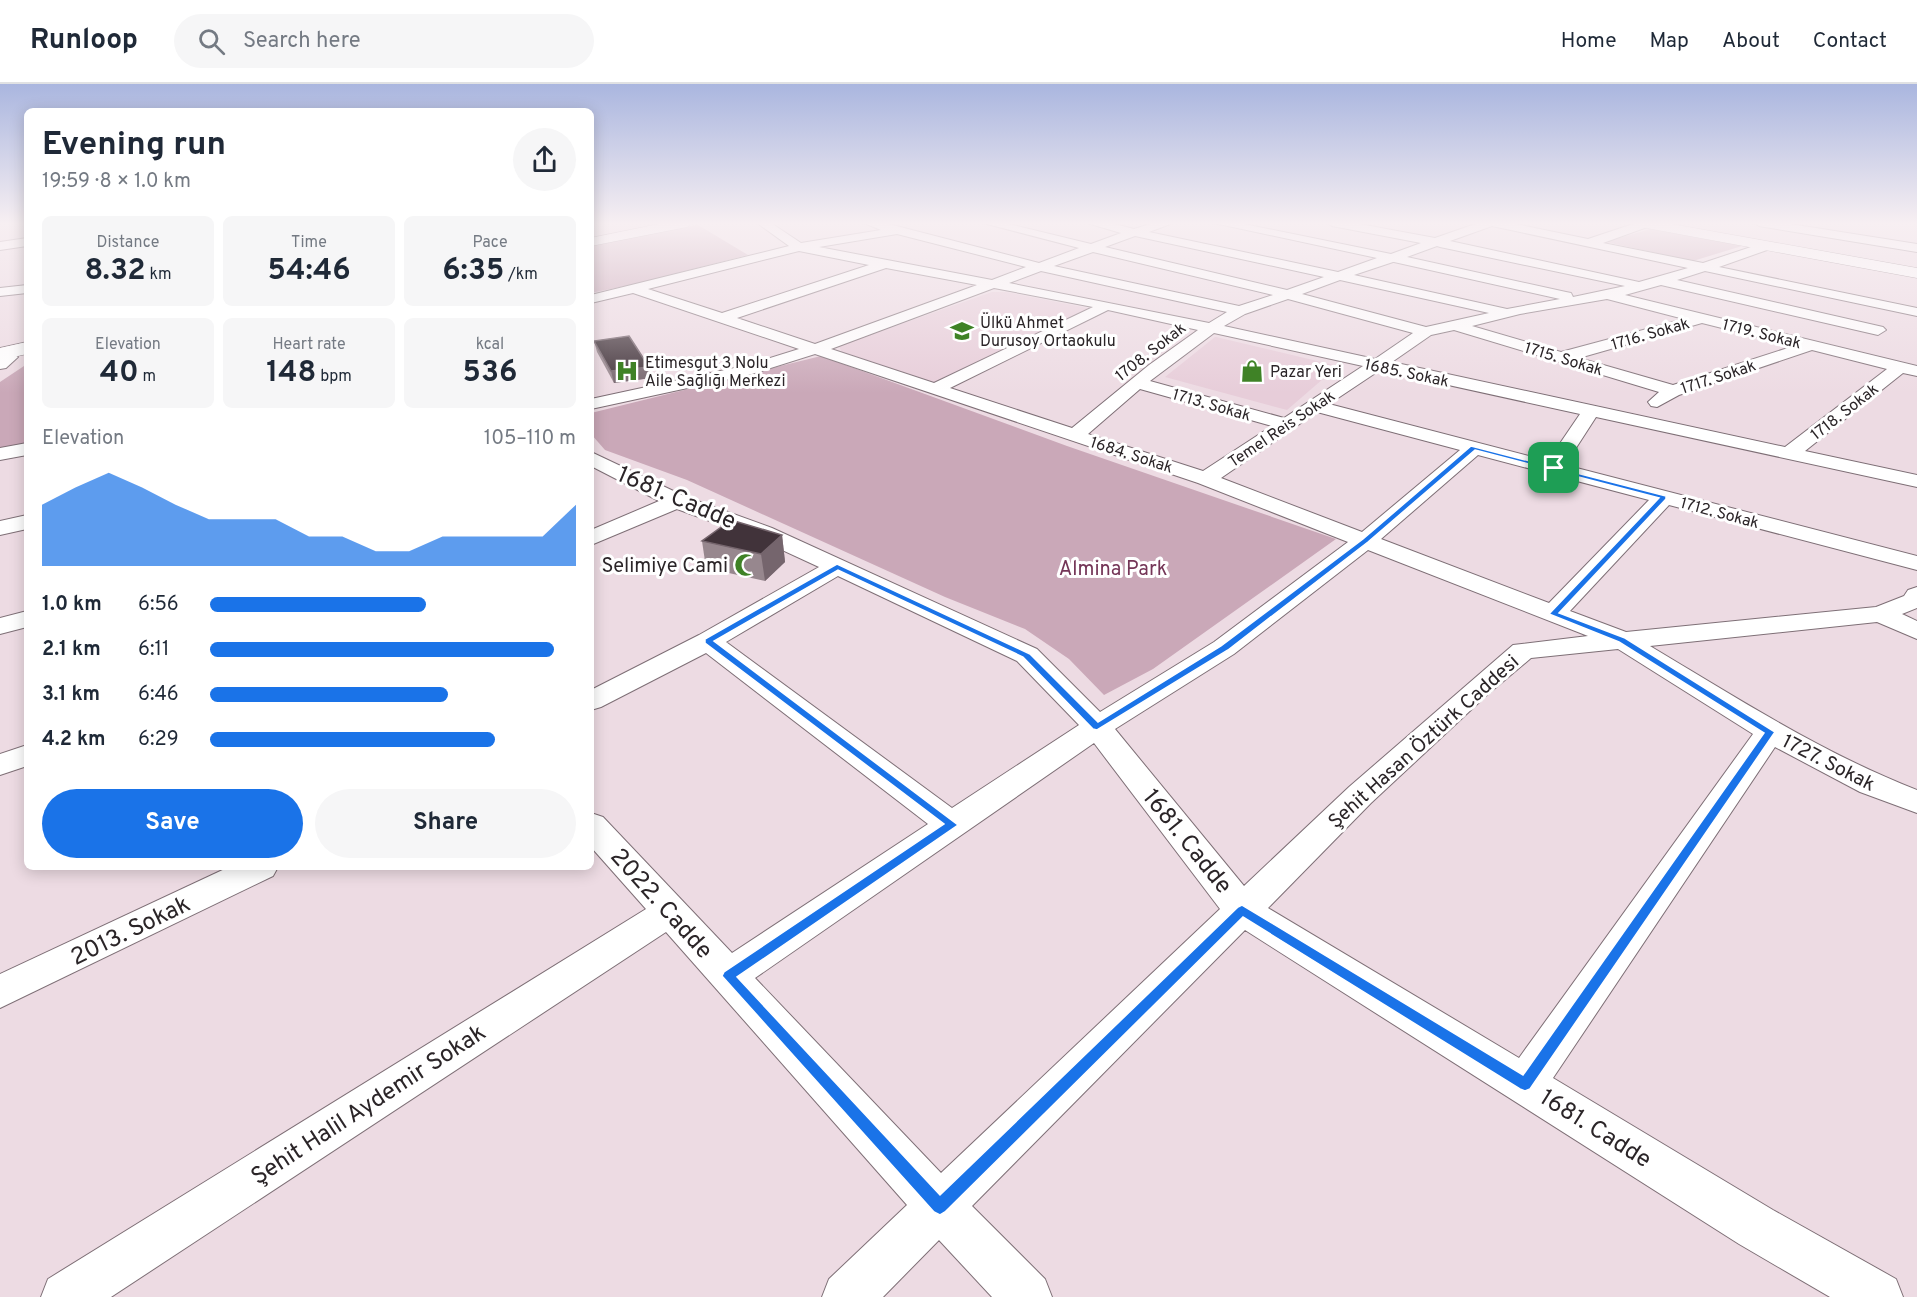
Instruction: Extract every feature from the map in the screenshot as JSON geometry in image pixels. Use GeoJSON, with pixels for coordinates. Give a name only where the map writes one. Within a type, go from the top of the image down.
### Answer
{"type":"FeatureCollection","features":[{"type":"Feature","properties":{"kind":"street"},"geometry":{"type":"LineString","coordinates":[[594,298],[671,280]]}},
{"type":"Feature","properties":{"kind":"street"},"geometry":{"type":"LineString","coordinates":[[722,318],[837,280]]}},
{"type":"Feature","properties":{"kind":"street","name":"1685. Sokak"},"geometry":{"type":"LineString","coordinates":[[969,280],[1106,306],[1917,481]]}},
{"type":"Feature","properties":{"kind":"street"},"geometry":{"type":"LineString","coordinates":[[594,403],[752,369],[816,349],[1005,280]]}},
{"type":"Feature","properties":{"kind":"street"},"geometry":{"type":"LineString","coordinates":[[1097,280],[1240,311]]}},
{"type":"Feature","properties":{"kind":"street"},"geometry":{"type":"LineString","coordinates":[[1226,280],[1426,332]]}},
{"type":"Feature","properties":{"kind":"street","name":"1708. Sokak"},"geometry":{"type":"LineString","coordinates":[[1075,435],[1137,383],[1208,329],[1240,311],[1329,280]]}},
{"type":"Feature","properties":{"kind":"street"},"geometry":{"type":"LineString","coordinates":[[1356,280],[1509,313]]}},
{"type":"Feature","properties":{"kind":"street"},"geometry":{"type":"LineString","coordinates":[[1493,280],[1581,299]]}},
{"type":"Feature","properties":{"kind":"street"},"geometry":{"type":"LineString","coordinates":[[1611,280],[1641,286]]}},
{"type":"Feature","properties":{"kind":"street"},"geometry":{"type":"LineString","coordinates":[[1661,280],[1878,330]]}},
{"type":"Feature","properties":{"kind":"street","name":"Temel Reis Sokak"},"geometry":{"type":"LineString","coordinates":[[1205,479],[1426,332],[1509,313],[1607,295],[1661,280]]}},
{"type":"Feature","properties":{"kind":"street"},"geometry":{"type":"LineString","coordinates":[[1764,280],[1914,311]]}},
{"type":"Feature","properties":{"kind":"street"},"geometry":{"type":"LineString","coordinates":[[0,292],[24,289]]}},
{"type":"Feature","properties":{"kind":"street","name":"1684. Sokak"},"geometry":{"type":"LineString","coordinates":[[635,289],[1205,479],[1622,640]]}},
{"type":"Feature","properties":{"kind":"street","name":"1719. Sokak"},"geometry":{"type":"LineString","coordinates":[[1607,295],[1908,369]]}},
{"type":"Feature","properties":{"kind":"street"},"geometry":{"type":"LineString","coordinates":[[935,389],[1106,306]]}},
{"type":"Feature","properties":{"kind":"street"},"geometry":{"type":"LineString","coordinates":[[1838,352],[1914,311]]}},
{"type":"Feature","properties":{"kind":"street","name":"1716. Sokak"},"geometry":{"type":"LineString","coordinates":[[1563,357],[1702,318]]}},
{"type":"Feature","properties":{"kind":"street","name":"1715. Sokak"},"geometry":{"type":"LineString","coordinates":[[1455,325],[1673,391]]}},
{"type":"Feature","properties":{"kind":"street","name":"1717. Sokak"},"geometry":{"type":"LineString","coordinates":[[1630,420],[1673,391],[1812,345]]}},
{"type":"Feature","properties":{"kind":"street","name":"1718. Sokak"},"geometry":{"type":"LineString","coordinates":[[1788,454],[1908,369]]}},
{"type":"Feature","properties":{"kind":"street","name":"1713. Sokak"},"geometry":{"type":"LineString","coordinates":[[1137,383],[1286,424]]}},
{"type":"Feature","properties":{"kind":"street","name":"1712. Sokak"},"geometry":{"type":"LineString","coordinates":[[1314,406],[1917,563]]}},
{"type":"Feature","properties":{"kind":"street"},"geometry":{"type":"LineString","coordinates":[[1554,468],[1591,411]]}},
{"type":"Feature","properties":{"kind":"street"},"geometry":{"type":"LineString","coordinates":[[728,976],[1097,727],[1224,648],[1365,541],[1473,448]]}},
{"type":"Feature","properties":{"kind":"street"},"geometry":{"type":"LineString","coordinates":[[0,454],[24,450]]}},
{"type":"Feature","properties":{"kind":"street","name":"1681. Cadde"},"geometry":{"type":"LineString","coordinates":[[594,460],[676,501],[764,532],[1026,656],[1097,727],[1242,910],[1756,1227],[1878,1297]]}},
{"type":"Feature","properties":{"kind":"street"},"geometry":{"type":"LineString","coordinates":[[1553,614],[1664,497]]}},
{"type":"Feature","properties":{"kind":"street"},"geometry":{"type":"LineString","coordinates":[[594,537],[676,501]]}},
{"type":"Feature","properties":{"kind":"street"},"geometry":{"type":"LineString","coordinates":[[0,528],[24,523]]}},
{"type":"Feature","properties":{"kind":"street"},"geometry":{"type":"LineString","coordinates":[[594,698],[708,641],[837,567]]}},
{"type":"Feature","properties":{"kind":"street","name":"Şehit Hasan Öztürk Caddesi"},"geometry":{"type":"LineString","coordinates":[[847,1297],[1360,795],[1476,689],[1523,651],[1880,614],[1914,601],[1917,595]]}},
{"type":"Feature","properties":{"kind":"street"},"geometry":{"type":"LineString","coordinates":[[1880,614],[1917,631]]}},
{"type":"Feature","properties":{"kind":"street"},"geometry":{"type":"LineString","coordinates":[[0,626],[24,620]]}},
{"type":"Feature","properties":{"kind":"street","name":"1727. Sokak"},"geometry":{"type":"LineString","coordinates":[[1622,640],[1770,732],[1871,784],[1917,802]]}},
{"type":"Feature","properties":{"kind":"street"},"geometry":{"type":"LineString","coordinates":[[708,641],[952,825]]}},
{"type":"Feature","properties":{"kind":"street"},"geometry":{"type":"LineString","coordinates":[[1525,1084],[1770,732]]}},
{"type":"Feature","properties":{"kind":"street"},"geometry":{"type":"LineString","coordinates":[[0,765],[24,756]]}},
{"type":"Feature","properties":{"kind":"street","name":"2022. Cadde"},"geometry":{"type":"LineString","coordinates":[[594,828],[940,1207],[1027,1297]]}},
{"type":"Feature","properties":{"kind":"street","name":"2013. Sokak"},"geometry":{"type":"LineString","coordinates":[[0,992],[255,870]]}},
{"type":"Feature","properties":{"kind":"street","name":"Şehit Halil Aydemir Sokak"},"geometry":{"type":"LineString","coordinates":[[66,1297],[669,912]]}},
{"type":"Feature","properties":{"kind":"shaded area","name":"Ülkü Ahmet Durusoy Ortaokulu"},"geometry":{"type":"Polygon","coordinates":[[[992,292],[1006,292],[1093,309],[932,383],[842,353],[839,346],[992,292]]]}},
{"type":"Feature","properties":{"kind":"shaded area","name":"Pazar Yeri"},"geometry":{"type":"Polygon","coordinates":[[[1215,337],[1338,366],[1287,410],[1165,377],[1215,337]]]}},
{"type":"Feature","properties":{"kind":"green space"},"geometry":{"type":"Polygon","coordinates":[[[594,280],[652,280],[594,292],[594,280]]]}},
{"type":"Feature","properties":{"kind":"green space","name":"Almina Park"},"geometry":{"type":"Polygon","coordinates":[[[821,356],[1067,446],[1336,539],[1153,669],[1104,695],[1069,659],[1025,629],[945,597],[687,480],[605,450],[594,437],[594,412],[821,356]]]}},
{"type":"Feature","properties":{"kind":"green space"},"geometry":{"type":"Polygon","coordinates":[[[24,366],[24,446],[0,450],[0,382],[24,366]]]}},
{"type":"Feature","properties":{"kind":"building"},"geometry":{"type":"Polygon","coordinates":[[[629,336],[649,367],[611,371],[594,341],[629,336]]]}},
{"type":"Feature","properties":{"kind":"building"},"geometry":{"type":"Polygon","coordinates":[[[731,520],[782,535],[761,554],[702,541],[731,520]]]}},
{"type":"Feature","properties":{"kind":"place","name":"Ülkü Ahmet Durusoy Ortaokulu"},"geometry":{"type":"Point","coordinates":[962,331]}},
{"type":"Feature","properties":{"kind":"place","name":"Etimesgut 3 Nolu Aile Sağlığı Merkezi"},"geometry":{"type":"Point","coordinates":[627,371]}},
{"type":"Feature","properties":{"kind":"place","name":"Pazar Yeri"},"geometry":{"type":"Point","coordinates":[1252,371]}},
{"type":"Feature","properties":{"kind":"place","name":"Selimiye Cami"},"geometry":{"type":"Point","coordinates":[746,565]}},
{"type":"Feature","properties":{"kind":"route"},"geometry":{"type":"LineString","coordinates":[[1473,448],[1554,468],[1664,497],[1553,614],[1622,640],[1770,732],[1525,1084],[1242,910],[940,1207],[728,976],[952,825],[708,641],[837,567],[1026,656],[1097,727],[1224,648],[1365,541],[1473,448]]}}]}
